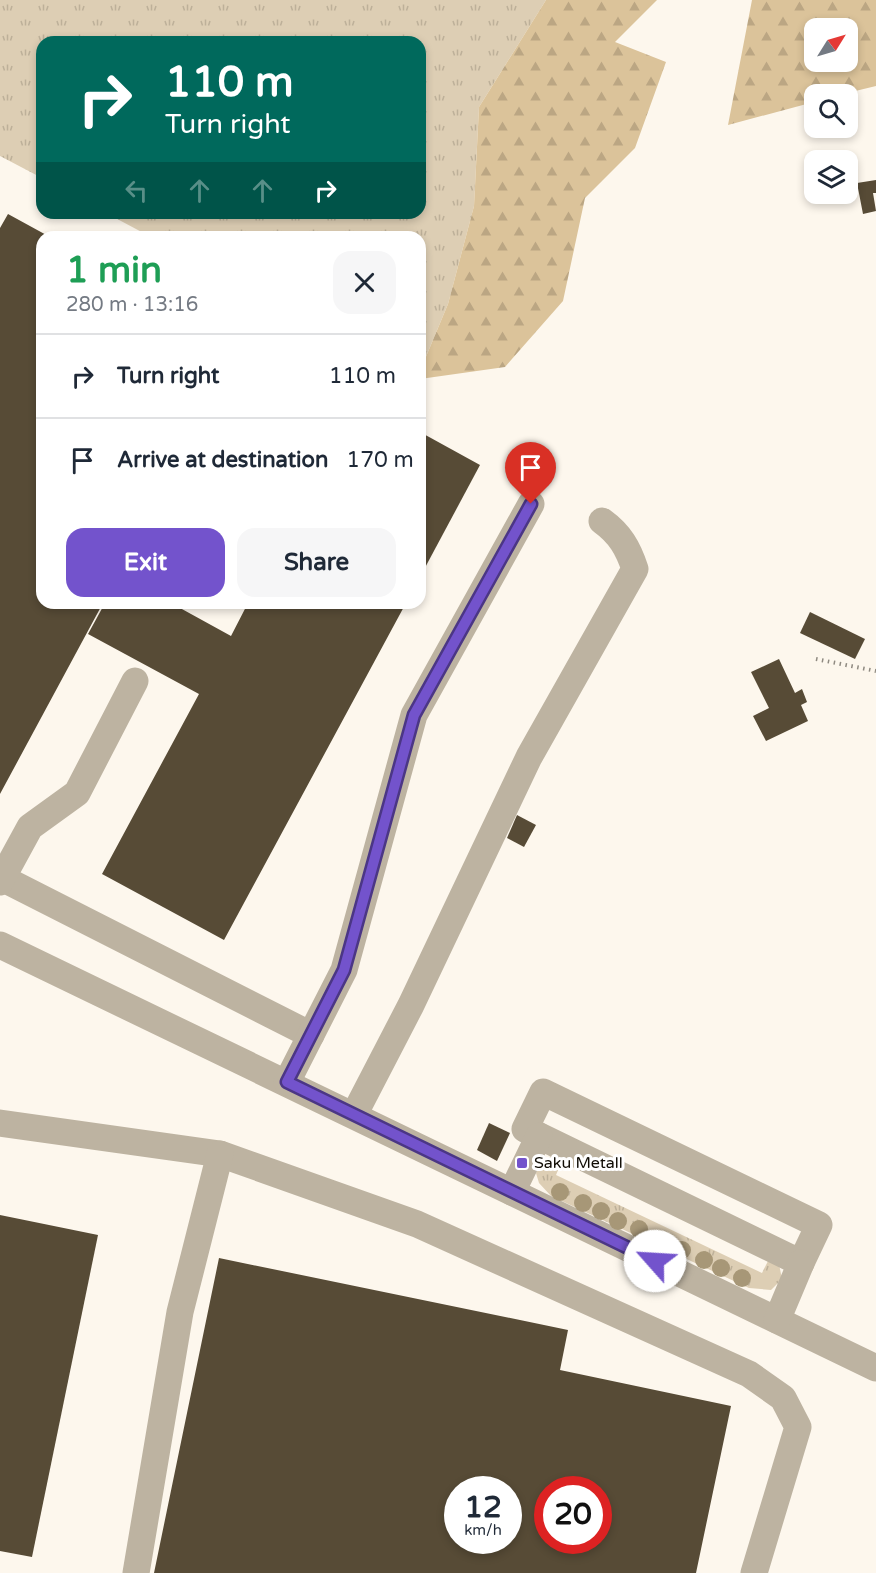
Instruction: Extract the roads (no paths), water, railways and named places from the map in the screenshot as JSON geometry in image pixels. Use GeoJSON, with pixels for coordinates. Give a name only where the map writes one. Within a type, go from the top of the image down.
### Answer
{"type":"FeatureCollection","features":[{"type":"Feature","properties":{"kind":"lane"},"geometry":{"type":"LineString","coordinates":[[287,1082],[344,970],[414,715],[531,504]]}},
{"type":"Feature","properties":{"kind":"lane"},"geometry":{"type":"LineString","coordinates":[[354,1115],[411,1005],[529,757],[635,569],[628,549],[617,532],[602,521]]}},
{"type":"Feature","properties":{"kind":"lane"},"geometry":{"type":"LineString","coordinates":[[135,681],[77,793],[30,827],[1,879],[311,1035]]}},
{"type":"Feature","properties":{"kind":"lane"},"geometry":{"type":"LineString","coordinates":[[0,945],[876,1368]]}},
{"type":"Feature","properties":{"kind":"lane"},"geometry":{"type":"LineString","coordinates":[[777,1320],[819,1225],[543,1092],[525,1129],[801,1263]]}},
{"type":"Feature","properties":{"kind":"lane"},"geometry":{"type":"LineString","coordinates":[[0,1123],[220,1154],[417,1224],[749,1374],[783,1398],[798,1427],[753,1573]]}},
{"type":"Feature","properties":{"kind":"lane"},"geometry":{"type":"LineString","coordinates":[[512,1192],[539,1136]]}},
{"type":"Feature","properties":{"kind":"lane"},"geometry":{"type":"LineString","coordinates":[[136,1573],[180,1312],[220,1154]]}},
{"type":"Feature","properties":{"kind":"place","name":"Saku Metall"},"geometry":{"type":"Point","coordinates":[522,1163]}}]}
